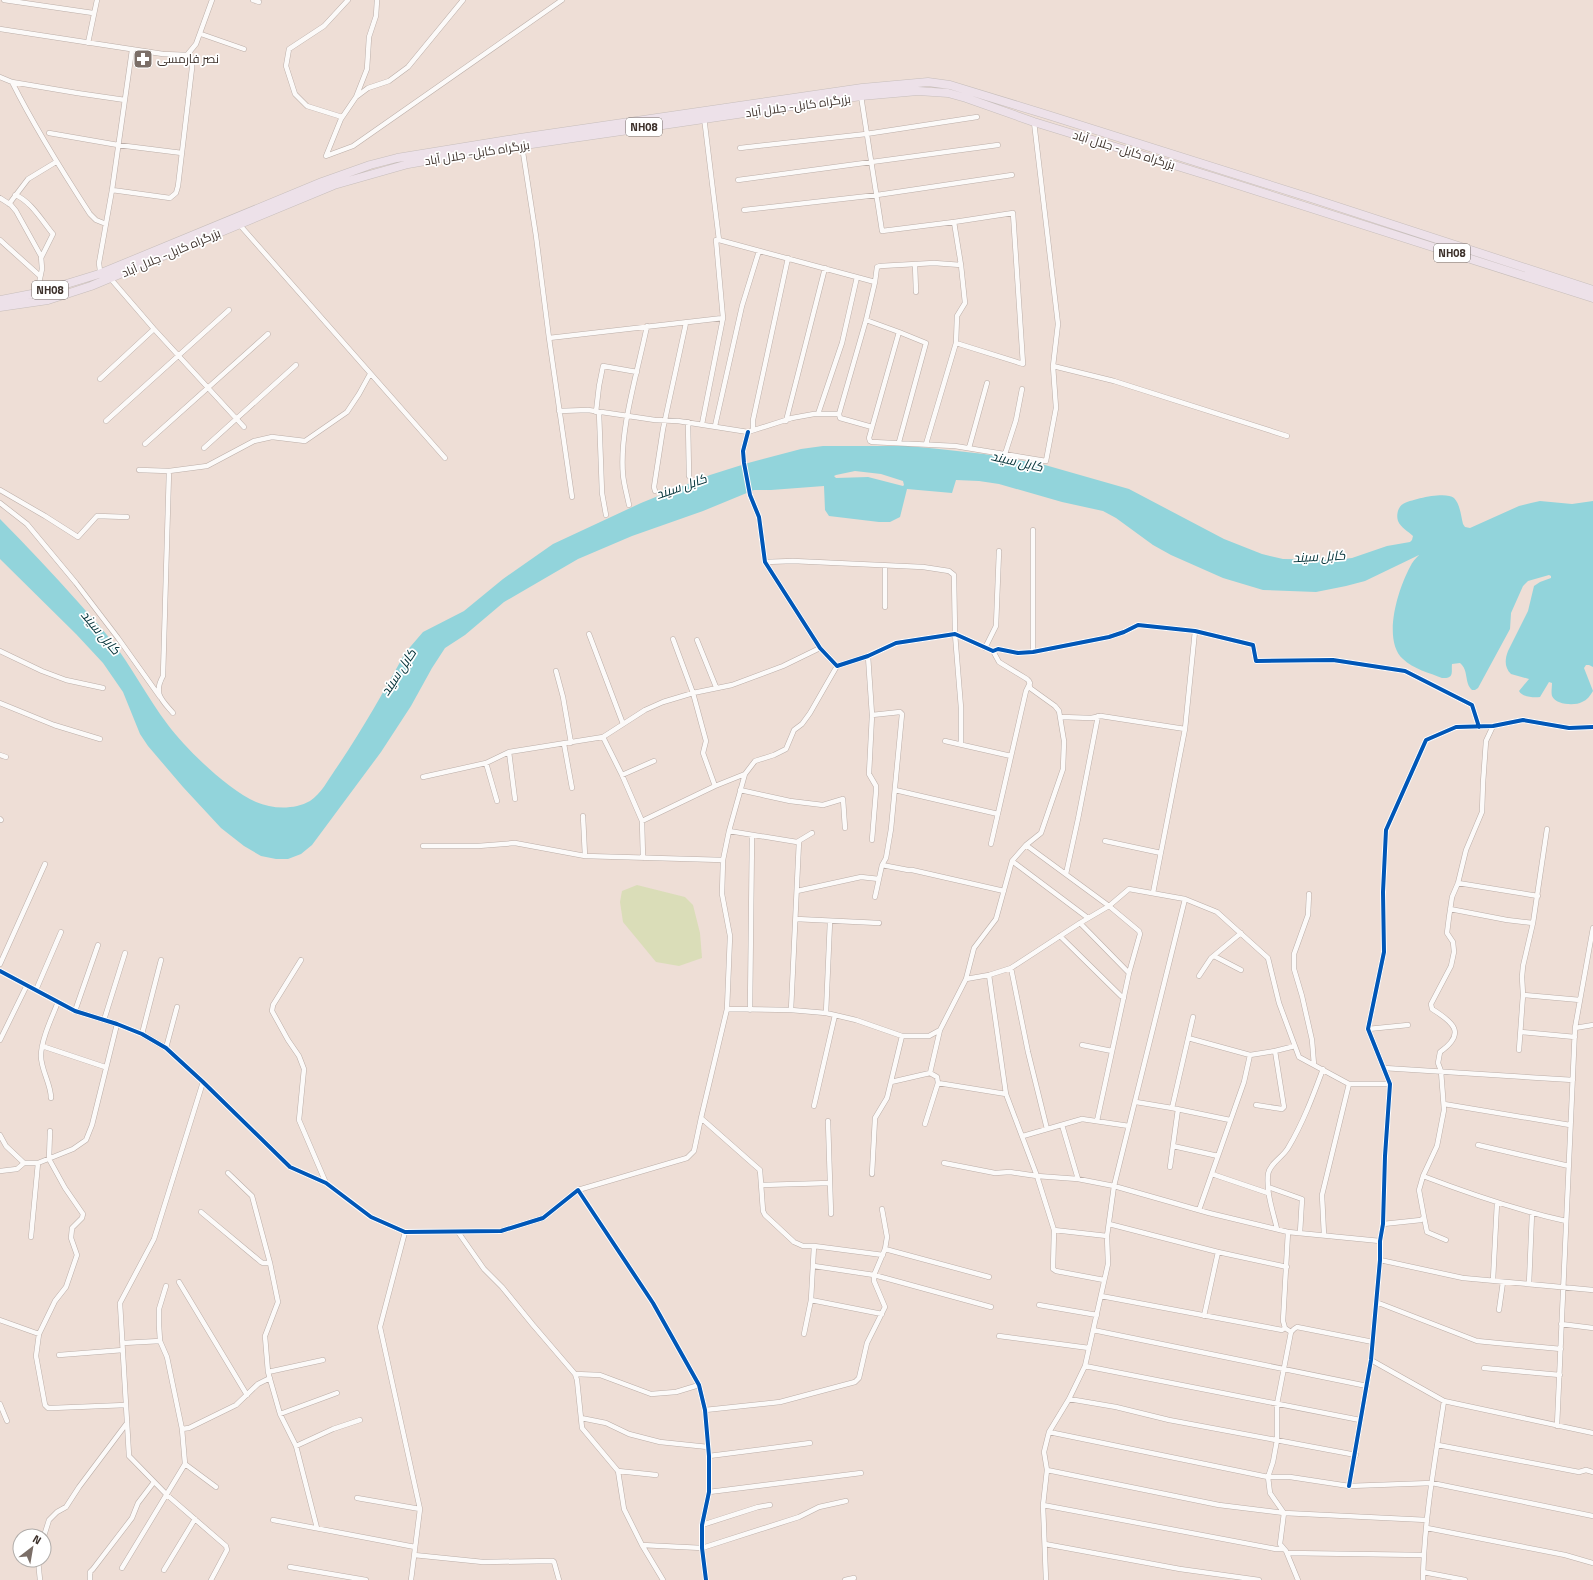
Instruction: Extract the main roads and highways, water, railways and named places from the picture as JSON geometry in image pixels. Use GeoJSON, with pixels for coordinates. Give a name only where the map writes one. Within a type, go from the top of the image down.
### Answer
{"type":"FeatureCollection","features":[{"type":"Feature","properties":{"kind":"highway","name":"بزرگراه کابل- جلال آباد"},"geometry":{"type":"LineString","coordinates":[[0,300],[37,293],[99,274],[334,185],[408,164],[862,88],[928,82],[950,86],[1048,115],[1314,199],[1593,290]]}},
{"type":"Feature","properties":{"kind":"highway","name":"بزرگراه کابل- جلال آباد"},"geometry":{"type":"LineString","coordinates":[[0,307],[48,300],[110,278],[322,182],[370,165],[397,158],[520,138],[861,96],[918,91],[948,93],[1034,122],[1213,177],[1593,298]]}},
{"type":"Feature","properties":{"kind":"highway"},"geometry":{"type":"LineString","coordinates":[[1213,177],[1215,168]]}},
{"type":"Feature","properties":{"kind":"highway"},"geometry":{"type":"LineString","coordinates":[[1406,239],[1409,230]]}},
{"type":"Feature","properties":{"kind":"water","name":"کابل سيند"},"geometry":{"type":"Polygon","coordinates":[[[823,446],[908,446],[984,454],[1045,465],[1129,489],[1224,539],[1262,554],[1283,559],[1337,560],[1352,558],[1387,546],[1410,542],[1413,536],[1399,523],[1397,516],[1398,511],[1401,505],[1407,502],[1429,496],[1444,495],[1454,498],[1459,507],[1463,524],[1465,527],[1470,528],[1519,506],[1540,501],[1572,504],[1593,501],[1593,667],[1586,665],[1584,668],[1593,691],[1588,698],[1579,703],[1561,703],[1552,696],[1552,683],[1549,682],[1540,697],[1528,697],[1519,691],[1529,679],[1511,674],[1507,669],[1507,654],[1528,611],[1534,586],[1551,578],[1549,575],[1528,581],[1523,586],[1511,613],[1510,629],[1478,688],[1472,690],[1468,684],[1465,669],[1460,663],[1452,664],[1451,676],[1442,678],[1407,662],[1397,650],[1394,640],[1393,627],[1397,601],[1405,576],[1414,560],[1419,555],[1365,581],[1346,586],[1316,592],[1263,590],[1223,578],[1171,555],[1153,545],[1116,518],[1103,511],[1062,502],[999,484],[956,480],[952,493],[907,489],[900,517],[890,522],[829,516],[825,510],[824,486],[754,490],[703,511],[632,536],[578,559],[504,602],[465,635],[445,648],[411,706],[381,752],[312,845],[301,854],[288,859],[276,859],[261,856],[244,846],[221,828],[183,787],[148,746],[140,734],[123,692],[103,663],[76,634],[0,559],[0,519],[107,635],[119,650],[168,725],[196,757],[221,779],[245,796],[262,804],[283,808],[304,804],[314,798],[321,791],[363,727],[405,653],[423,632],[464,611],[503,579],[553,544],[641,503],[710,475],[801,449],[823,446]],[[855,471],[834,476],[836,478],[868,477],[904,485],[903,481],[881,474],[855,471]]]}},
{"type":"Feature","properties":{"kind":"place","name":"نصر فارمسی"},"geometry":{"type":"Point","coordinates":[143,59]}}]}
